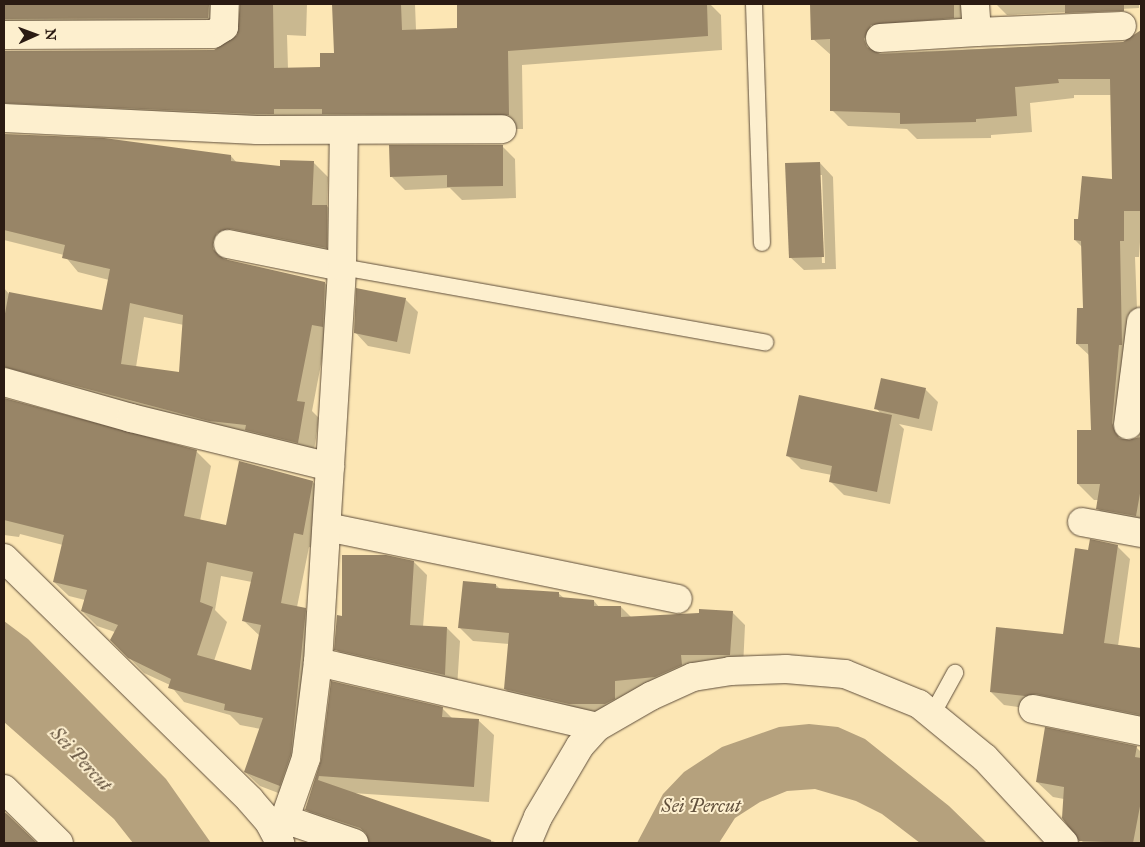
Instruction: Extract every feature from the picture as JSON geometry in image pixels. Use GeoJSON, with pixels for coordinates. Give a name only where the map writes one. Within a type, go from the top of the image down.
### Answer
{"type":"FeatureCollection","features":[{"type":"Feature","properties":{"kind":"street"},"geometry":{"type":"LineString","coordinates":[[4,35],[213,34],[224,27],[225,4]]}},
{"type":"Feature","properties":{"kind":"street"},"geometry":{"type":"LineString","coordinates":[[975,4],[977,32]]}},
{"type":"Feature","properties":{"kind":"street"},"geometry":{"type":"LineString","coordinates":[[880,38],[1122,26]]}},
{"type":"Feature","properties":{"kind":"street"},"geometry":{"type":"LineString","coordinates":[[4,118],[257,130],[502,129]]}},
{"type":"Feature","properties":{"kind":"street"},"geometry":{"type":"LineString","coordinates":[[282,834],[310,739],[318,662],[342,267],[344,130]]}},
{"type":"Feature","properties":{"kind":"street"},"geometry":{"type":"LineString","coordinates":[[228,244],[342,267]]}},
{"type":"Feature","properties":{"kind":"street"},"geometry":{"type":"LineString","coordinates":[[1128,425],[1141,322]]}},
{"type":"Feature","properties":{"kind":"street"},"geometry":{"type":"LineString","coordinates":[[4,382],[122,416],[330,467]]}},
{"type":"Feature","properties":{"kind":"street"},"geometry":{"type":"LineString","coordinates":[[1082,522],[1141,533]]}},
{"type":"Feature","properties":{"kind":"street"},"geometry":{"type":"LineString","coordinates":[[327,528],[678,599]]}},
{"type":"Feature","properties":{"kind":"street"},"geometry":{"type":"LineString","coordinates":[[4,558],[187,736],[282,834],[354,843]]}},
{"type":"Feature","properties":{"kind":"street"},"geometry":{"type":"LineString","coordinates":[[318,662],[597,727]]}},
{"type":"Feature","properties":{"kind":"street"},"geometry":{"type":"LineString","coordinates":[[526,843],[538,817],[580,746],[597,727],[651,696],[693,677],[730,671],[786,669],[844,674],[883,687],[933,713],[985,758],[1064,843]]}},
{"type":"Feature","properties":{"kind":"street"},"geometry":{"type":"LineString","coordinates":[[1033,709],[1141,730]]}},
{"type":"Feature","properties":{"kind":"street"},"geometry":{"type":"LineString","coordinates":[[4,789],[59,843]]}},
{"type":"Feature","properties":{"kind":"lane"},"geometry":{"type":"LineString","coordinates":[[754,4],[762,243]]}},
{"type":"Feature","properties":{"kind":"lane"},"geometry":{"type":"LineString","coordinates":[[342,267],[765,342]]}},
{"type":"Feature","properties":{"kind":"lane"},"geometry":{"type":"LineString","coordinates":[[933,713],[955,673]]}},
{"type":"Feature","properties":{"kind":"water","name":"Sei Percut"},"geometry":{"type":"Polygon","coordinates":[[[4,621],[28,639],[166,779],[211,843],[133,843],[114,819],[4,722],[4,621]]]}},
{"type":"Feature","properties":{"kind":"water","name":"Sei Percut"},"geometry":{"type":"Polygon","coordinates":[[[809,724],[838,727],[865,739],[949,806],[987,843],[920,843],[882,814],[856,801],[815,789],[787,791],[760,802],[735,818],[719,843],[637,843],[663,794],[684,772],[722,747],[779,727],[809,724]]]}},
{"type":"Feature","properties":{"kind":"building"},"geometry":{"type":"Polygon","coordinates":[[[4,4],[209,4],[208,18],[4,19],[4,4]]]}},
{"type":"Feature","properties":{"kind":"building"},"geometry":{"type":"Polygon","coordinates":[[[240,4],[273,4],[274,68],[320,67],[320,53],[334,53],[332,4],[401,4],[402,30],[457,28],[457,4],[707,4],[708,36],[508,51],[509,115],[322,114],[322,109],[274,109],[274,114],[257,114],[4,103],[4,51],[214,50],[237,35],[240,4]]]}},
{"type":"Feature","properties":{"kind":"building"},"geometry":{"type":"Polygon","coordinates":[[[810,4],[954,4],[954,18],[871,25],[864,39],[867,47],[880,54],[1123,42],[1141,30],[1141,211],[1124,211],[1124,241],[1120,241],[1122,345],[1119,345],[1112,423],[1119,438],[1127,440],[1141,437],[1141,488],[1136,516],[1096,509],[1100,484],[1077,484],[1077,430],[1091,430],[1088,344],[1076,344],[1077,308],[1083,308],[1081,241],[1074,240],[1074,219],[1078,219],[1082,176],[1112,179],[1110,79],[1058,79],[1059,83],[1015,87],[1017,116],[976,119],[976,122],[900,124],[900,113],[830,111],[830,39],[811,40],[810,4]]]}},
{"type":"Feature","properties":{"kind":"building"},"geometry":{"type":"Polygon","coordinates":[[[1065,4],[1124,4],[1124,11],[1065,13],[1065,4]]]}},
{"type":"Feature","properties":{"kind":"building"},"geometry":{"type":"Polygon","coordinates":[[[4,134],[104,138],[231,155],[231,161],[280,166],[280,160],[314,161],[312,205],[327,205],[327,248],[231,229],[217,233],[213,241],[213,249],[224,259],[325,282],[323,327],[312,325],[297,401],[305,402],[298,443],[245,430],[246,425],[209,421],[4,367],[4,319],[9,292],[102,310],[110,269],[62,258],[65,245],[4,230],[4,134]],[[130,303],[121,364],[179,372],[183,315],[130,303]]]}},
{"type":"Feature","properties":{"kind":"building"},"geometry":{"type":"Polygon","coordinates":[[[389,145],[503,145],[503,186],[447,187],[447,175],[390,177],[389,145]]]}},
{"type":"Feature","properties":{"kind":"building"},"geometry":{"type":"Polygon","coordinates":[[[820,162],[824,257],[789,258],[785,163],[820,162]]]}},
{"type":"Feature","properties":{"kind":"building"},"geometry":{"type":"Polygon","coordinates":[[[356,288],[406,298],[397,342],[354,333],[356,288]]]}},
{"type":"Feature","properties":{"kind":"building"},"geometry":{"type":"Polygon","coordinates":[[[881,378],[926,388],[919,419],[874,409],[881,378]]]}},
{"type":"Feature","properties":{"kind":"building"},"geometry":{"type":"Polygon","coordinates":[[[799,395],[892,415],[877,492],[829,482],[832,466],[786,456],[799,395]]]}},
{"type":"Feature","properties":{"kind":"building"},"geometry":{"type":"Polygon","coordinates":[[[4,398],[197,450],[184,516],[226,525],[239,461],[313,481],[303,535],[294,533],[281,603],[306,608],[291,754],[280,786],[244,772],[263,718],[224,710],[225,704],[168,688],[171,679],[128,658],[110,640],[118,625],[81,611],[87,590],[53,582],[64,535],[4,520],[4,398]],[[207,562],[200,602],[213,607],[197,655],[251,670],[261,625],[242,621],[253,572],[207,562]]]}},
{"type":"Feature","properties":{"kind":"building"},"geometry":{"type":"Polygon","coordinates":[[[1090,539],[1118,545],[1104,643],[1141,648],[1140,715],[1036,694],[1025,696],[990,692],[996,627],[1063,634],[1075,548],[1088,550],[1090,539]]]}},
{"type":"Feature","properties":{"kind":"building"},"geometry":{"type":"Polygon","coordinates":[[[342,555],[386,555],[414,561],[410,625],[447,627],[445,675],[334,650],[337,615],[342,616],[342,555]]]}},
{"type":"Feature","properties":{"kind":"building"},"geometry":{"type":"Polygon","coordinates":[[[463,581],[496,584],[496,588],[559,592],[559,597],[594,600],[594,606],[621,606],[621,617],[699,613],[699,609],[733,611],[730,655],[681,655],[682,665],[655,677],[615,681],[615,699],[605,704],[569,704],[504,689],[509,633],[458,628],[463,581]]]}},
{"type":"Feature","properties":{"kind":"building"},"geometry":{"type":"Polygon","coordinates":[[[331,681],[443,707],[442,717],[479,719],[474,787],[319,776],[318,780],[491,840],[491,843],[369,843],[366,833],[360,828],[305,810],[321,760],[331,681]]]}},
{"type":"Feature","properties":{"kind":"building"},"geometry":{"type":"Polygon","coordinates":[[[1045,727],[1137,746],[1135,757],[1141,758],[1141,801],[1133,843],[1079,841],[1062,818],[1064,787],[1036,782],[1045,727]]]}},
{"type":"Feature","properties":{"kind":"building"},"geometry":{"type":"Polygon","coordinates":[[[4,812],[7,814],[37,843],[4,843],[4,812]]]}}]}
